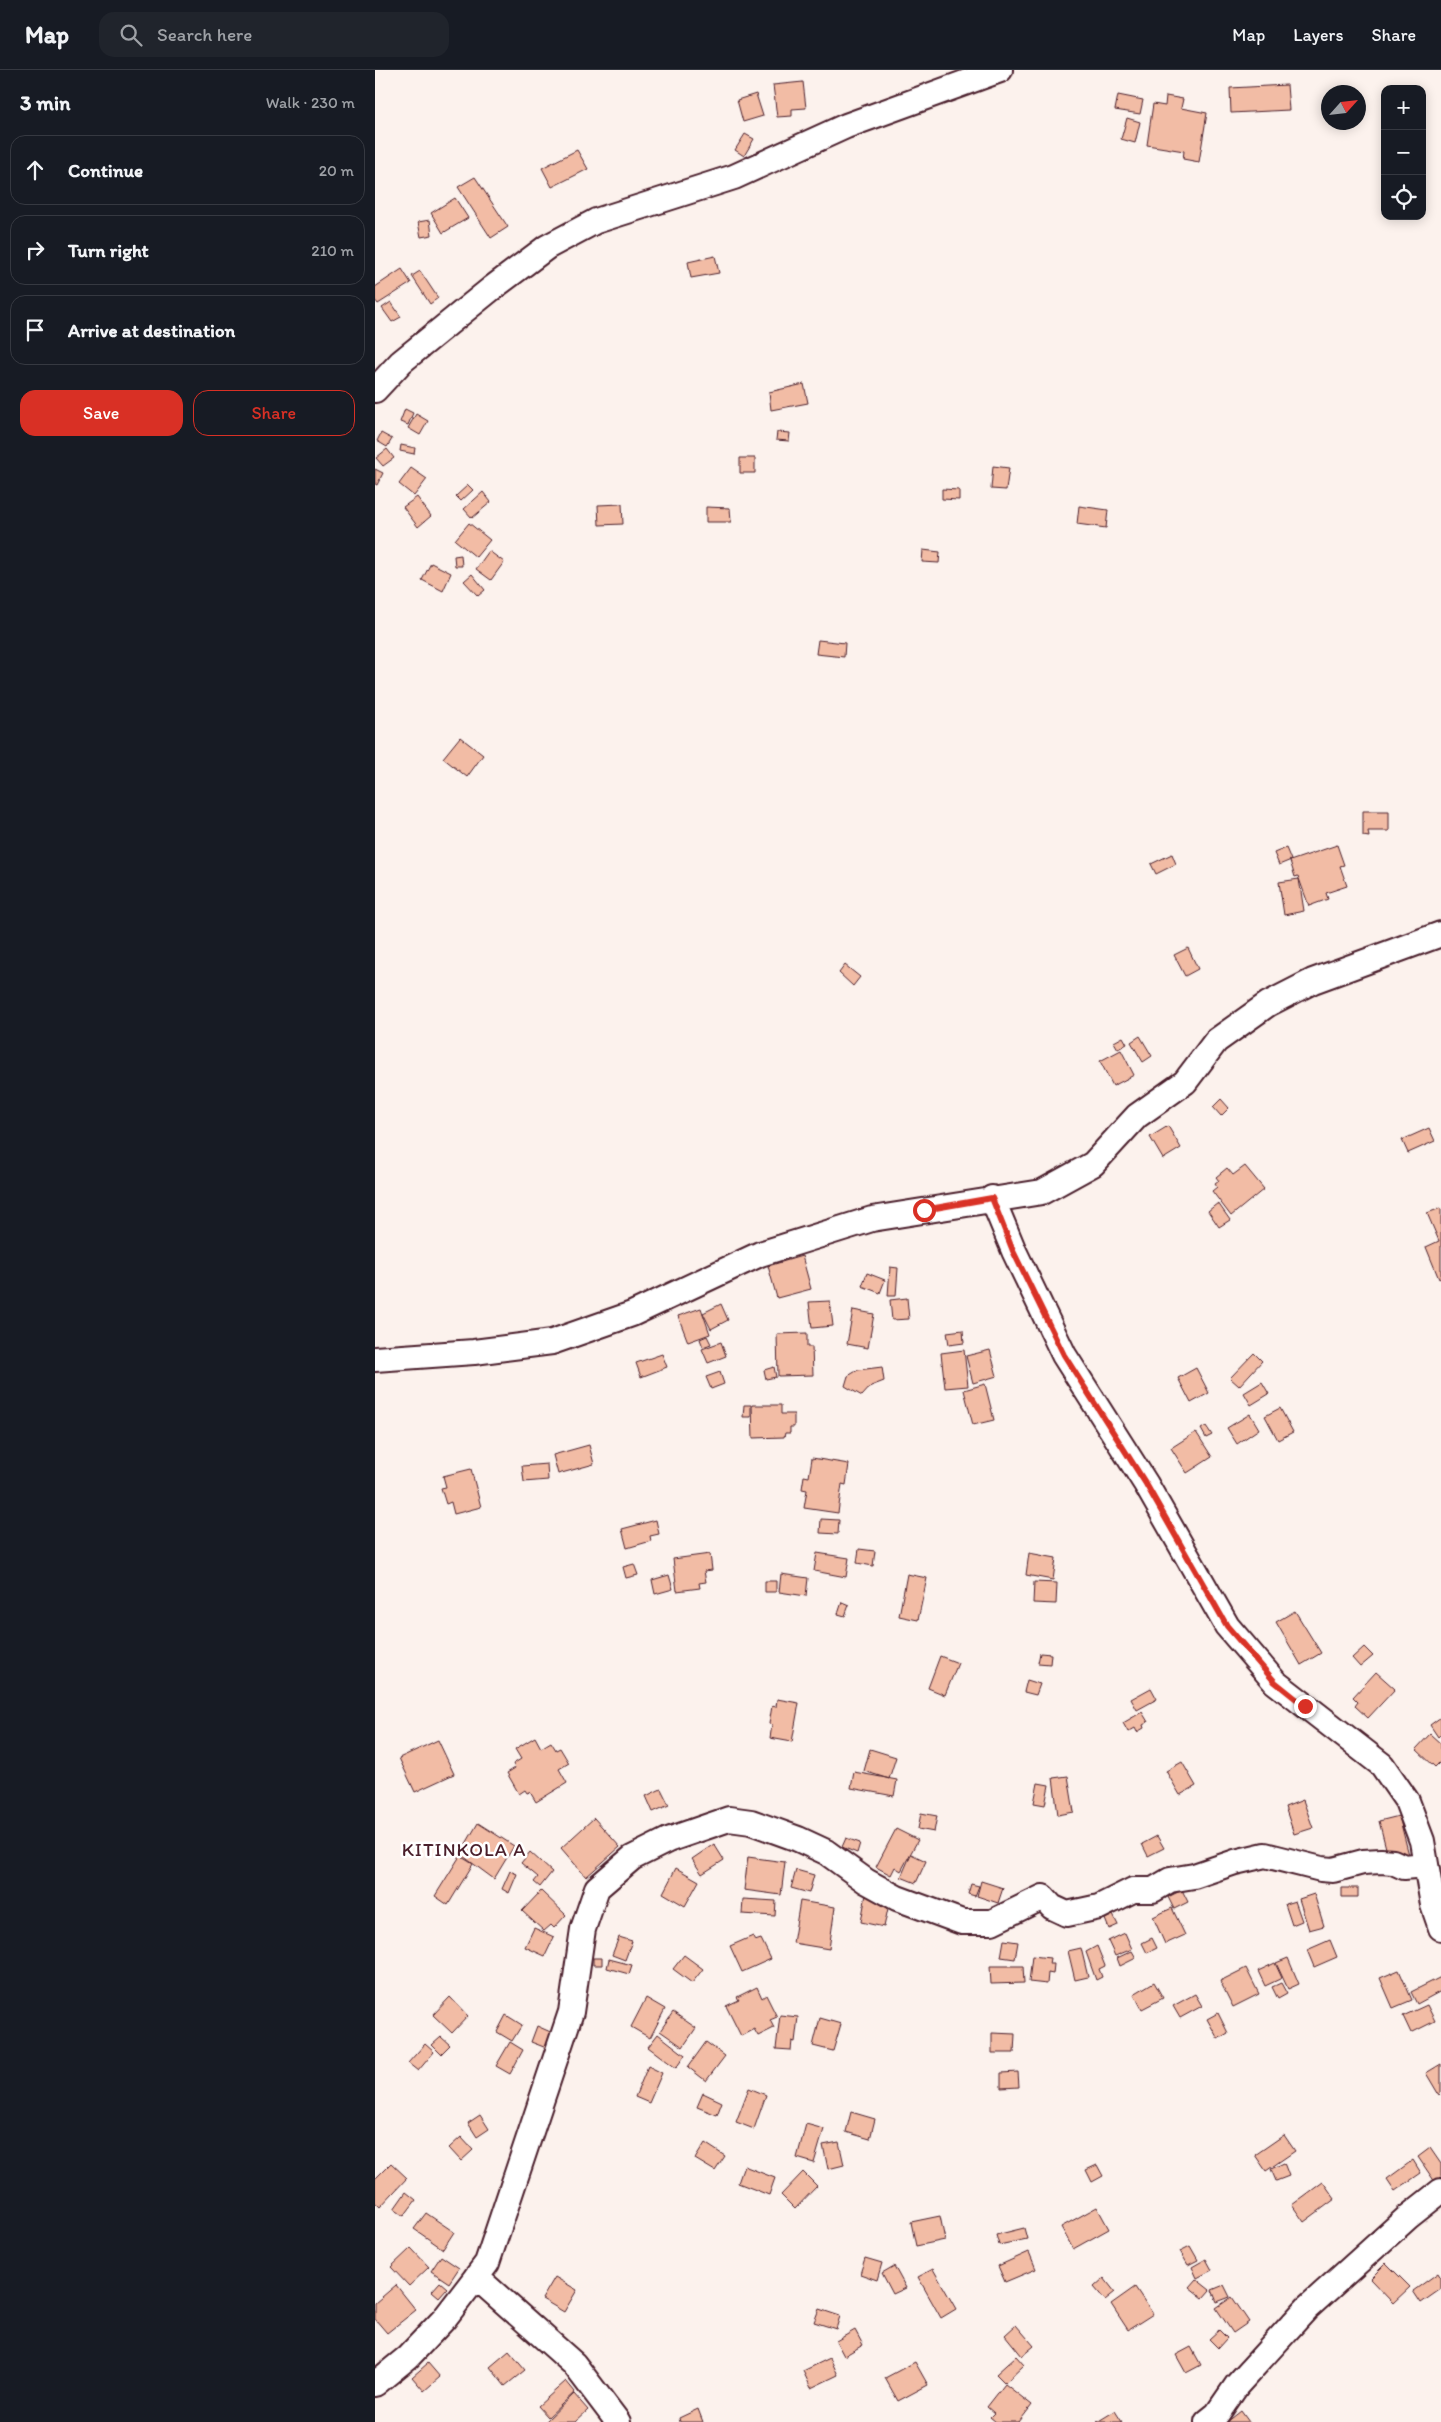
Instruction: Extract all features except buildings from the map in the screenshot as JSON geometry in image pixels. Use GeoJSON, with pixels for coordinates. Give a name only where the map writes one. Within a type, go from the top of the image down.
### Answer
{"type":"FeatureCollection","features":[{"type":"Feature","properties":{"kind":"street"},"geometry":{"type":"LineString","coordinates":[[375,390],[401,362],[491,289],[547,248],[596,221],[734,177],[846,126],[999,70]]}},
{"type":"Feature","properties":{"kind":"street"},"geometry":{"type":"LineString","coordinates":[[375,1359],[474,1352],[552,1342],[632,1314],[760,1254],[872,1219],[992,1198],[1042,1192],[1085,1170],[1105,1154],[1137,1116],[1185,1082],[1216,1041],[1268,1004],[1313,981],[1441,934]]}},
{"type":"Feature","properties":{"kind":"street"},"geometry":{"type":"LineString","coordinates":[[992,1198],[1013,1251],[1064,1355],[1146,1484],[1227,1626],[1275,1682],[1382,1765],[1407,1801],[1422,1841],[1433,1905],[1441,1928]]}},
{"type":"Feature","properties":{"kind":"street"},"geometry":{"type":"LineString","coordinates":[[375,2384],[408,2357],[444,2319],[487,2263],[571,2012],[583,1928],[597,1888],[632,1858],[668,1840],[696,1828],[729,1819],[751,1822],[826,1852],[866,1881],[897,1898],[961,1922],[977,1923],[1001,1918],[1043,1897],[1052,1907],[1067,1914],[1099,1907],[1133,1890],[1153,1890],[1170,1880],[1194,1876],[1235,1862],[1265,1855],[1305,1867],[1327,1869],[1372,1862],[1393,1862],[1403,1867],[1426,1865]]}},
{"type":"Feature","properties":{"kind":"street"},"geometry":{"type":"LineString","coordinates":[[1207,2422],[1217,2414],[1237,2385],[1307,2308],[1408,2217],[1441,2191]]}},
{"type":"Feature","properties":{"kind":"street"},"geometry":{"type":"LineString","coordinates":[[477,2277],[574,2364],[618,2422]]}},
{"type":"Feature","properties":{"kind":"district","name":"KITINKOLA A"},"geometry":{"type":"Point","coordinates":[464,1849]}},
{"type":"Feature","properties":{"kind":"route"},"geometry":{"type":"LineString","coordinates":[[924,1210],[992,1198],[1013,1251],[1064,1355],[1146,1484],[1227,1626],[1275,1682],[1305,1706]]}}]}
